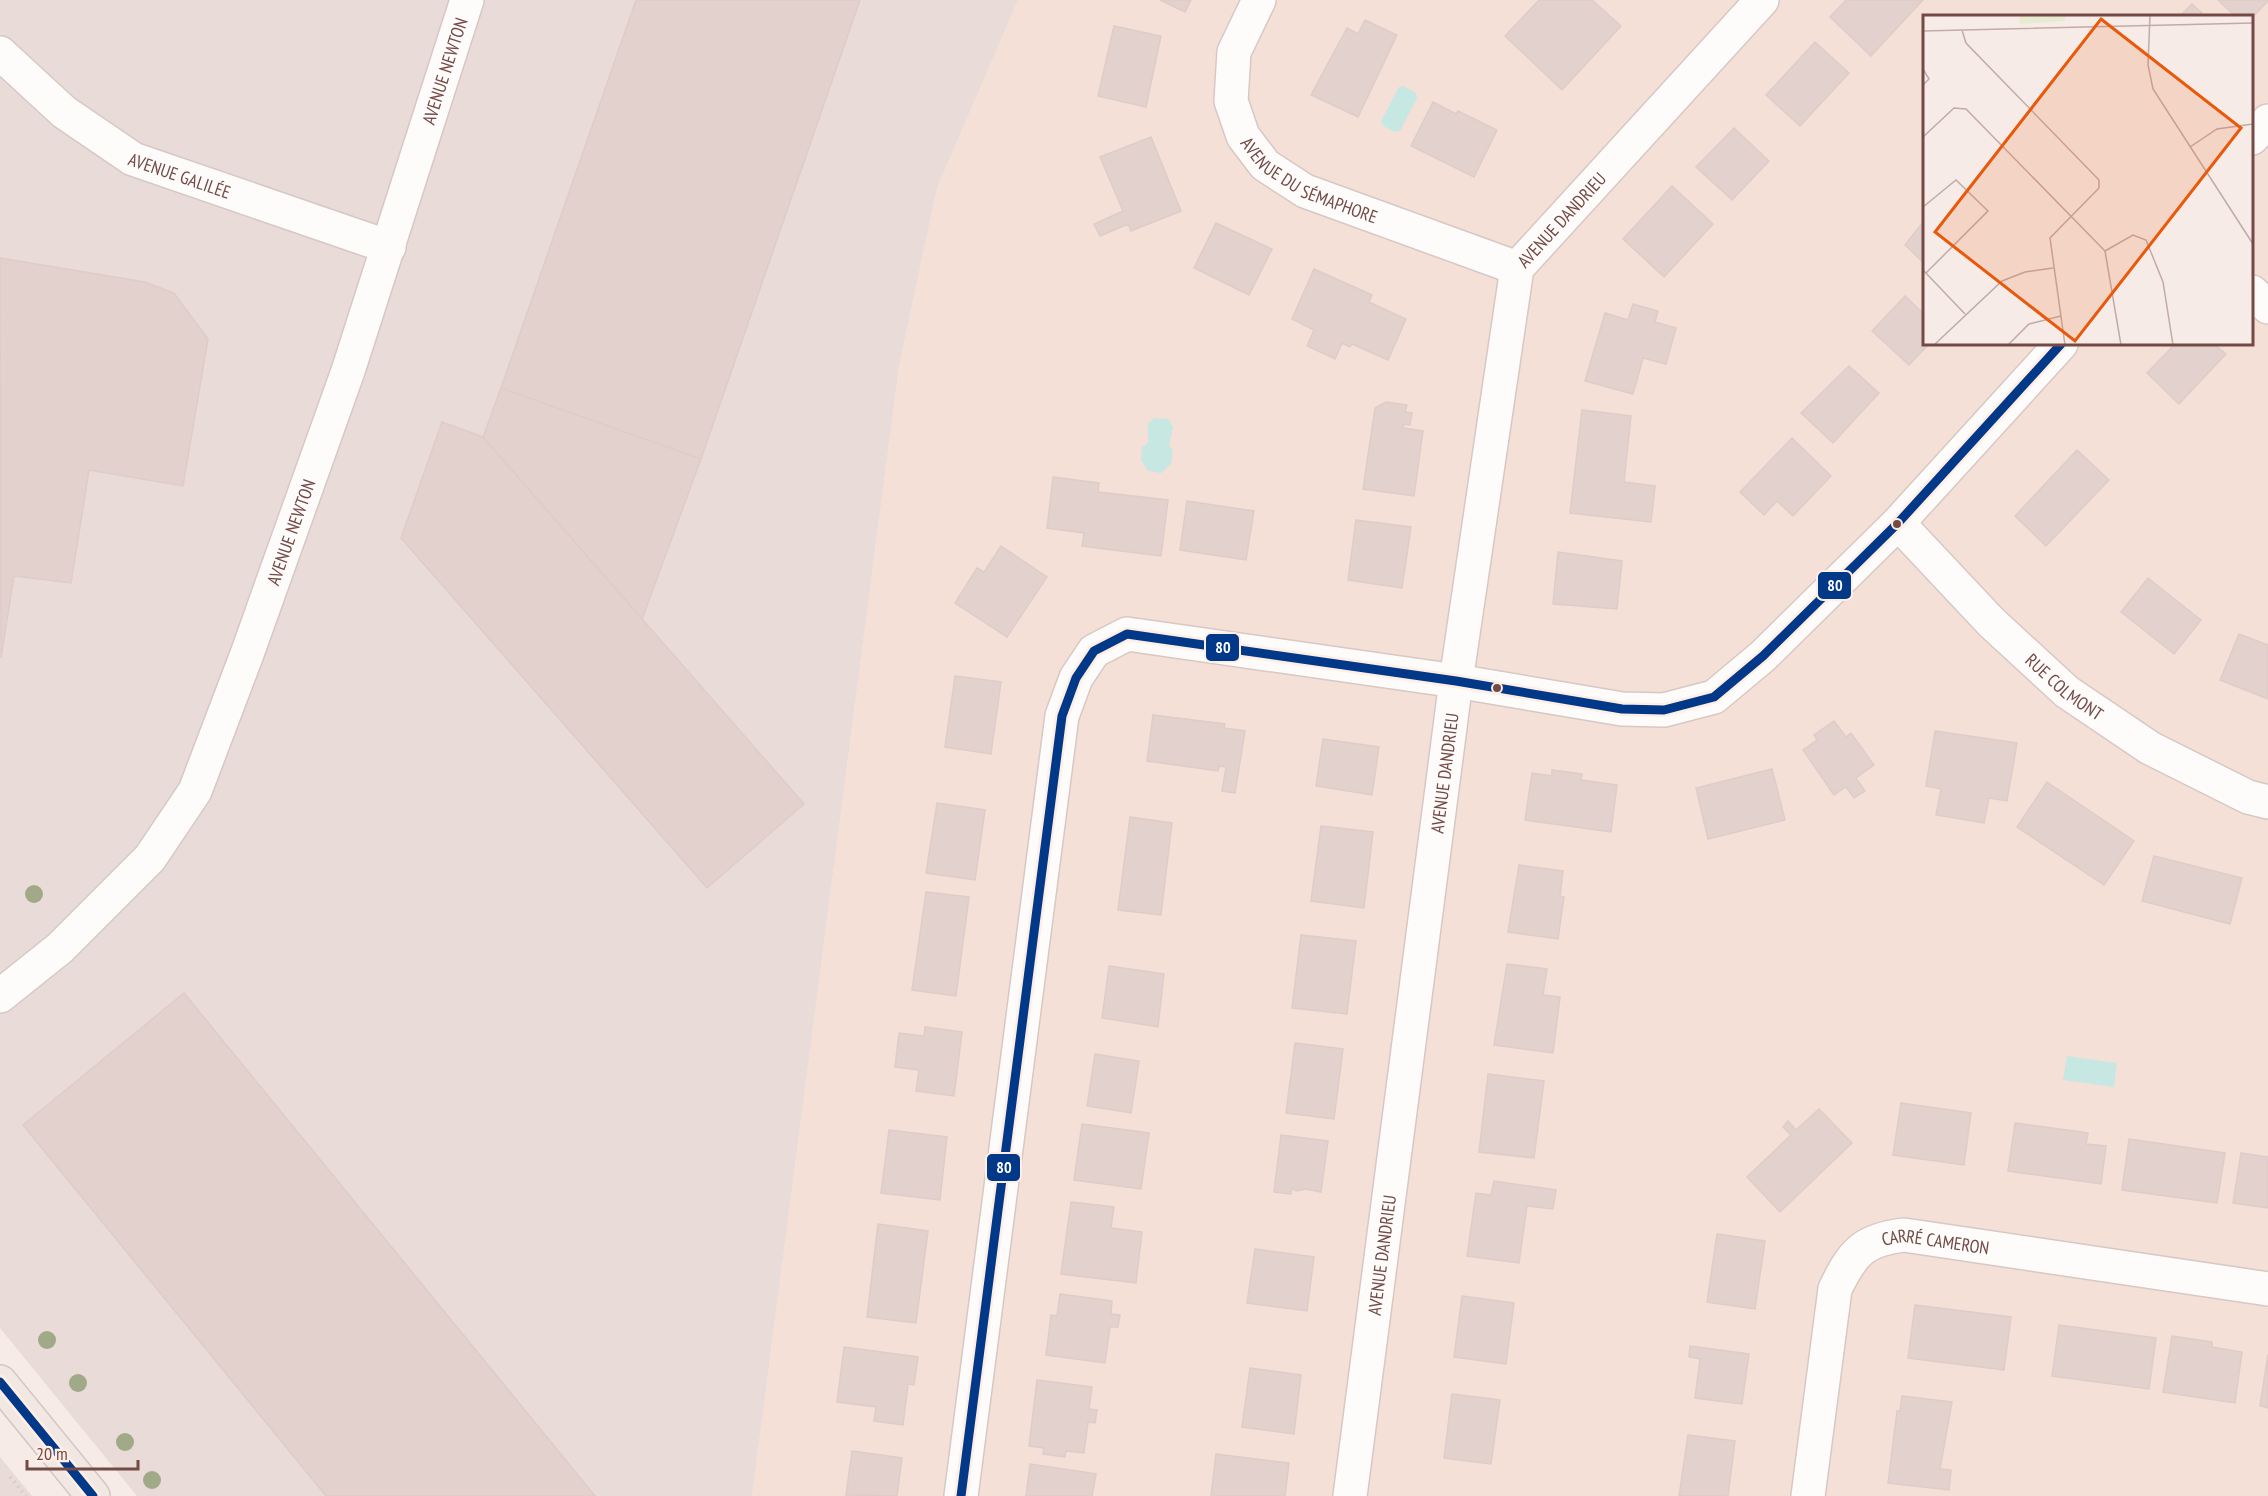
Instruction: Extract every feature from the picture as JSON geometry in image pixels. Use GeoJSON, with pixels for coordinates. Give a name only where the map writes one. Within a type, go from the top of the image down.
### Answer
{"type":"FeatureCollection","features":[{"type":"Feature","properties":{"kind":"main road"},"geometry":{"type":"LineString","coordinates":[[0,1382],[93,1496]]}},
{"type":"Feature","properties":{"kind":"street","name":"AVENUE NEWTON"},"geometry":{"type":"LineString","coordinates":[[0,996],[60,948],[150,858],[195,791],[247,654],[389,247],[467,0]]}},
{"type":"Feature","properties":{"kind":"street","name":"AVENUE DU SÉMAPHORE"},"geometry":{"type":"LineString","coordinates":[[1259,0],[1234,52],[1232,101],[1243,136],[1265,165],[1305,191],[1516,268]]}},
{"type":"Feature","properties":{"kind":"street","name":"AVENUE DANDRIEU"},"geometry":{"type":"LineString","coordinates":[[1350,1496],[1456,681],[1516,268],[1762,0]]}},
{"type":"Feature","properties":{"kind":"street","name":"AVENUE GALILÉE"},"geometry":{"type":"LineString","coordinates":[[0,53],[64,111],[133,159],[389,247]]}},
{"type":"Feature","properties":{"kind":"street"},"geometry":{"type":"LineString","coordinates":[[2253,137],[2268,121]]}},
{"type":"Feature","properties":{"kind":"street"},"geometry":{"type":"LineString","coordinates":[[2253,293],[2268,307]]}},
{"type":"Feature","properties":{"kind":"street"},"geometry":{"type":"LineString","coordinates":[[961,1496],[1062,716],[1076,678],[1094,651],[1127,634],[1456,681],[1622,710],[1664,710],[1714,697],[1762,656],[1898,523],[2060,345]]}},
{"type":"Feature","properties":{"kind":"street","name":"RUE COLMONT"},"geometry":{"type":"LineString","coordinates":[[1898,523],[1991,622],[2067,692],[2150,748],[2248,797],[2268,802]]}},
{"type":"Feature","properties":{"kind":"street","name":"CARRÉ CAMERON"},"geometry":{"type":"LineString","coordinates":[[1808,1496],[1835,1288],[1848,1263],[1858,1251],[1878,1238],[1904,1235],[2268,1289]]}},
{"type":"Feature","properties":{"kind":"path"},"geometry":{"type":"LineString","coordinates":[[10,1478],[26,1496]]}},
{"type":"Feature","properties":{"kind":"shaded area"},"geometry":{"type":"Polygon","coordinates":[[[0,0],[1018,0],[937,188],[899,366],[752,1496],[137,1496],[0,1328],[0,0]]]}},
{"type":"Feature","properties":{"kind":"shaded area"},"geometry":{"type":"Polygon","coordinates":[[[1018,0],[2268,0],[2268,1496],[752,1496],[899,366],[937,188],[1018,0]]]}},
{"type":"Feature","properties":{"kind":"shaded area"},"geometry":{"type":"Polygon","coordinates":[[[0,1457],[32,1496],[0,1496],[0,1457]]]}},
{"type":"Feature","properties":{"kind":"water"},"geometry":{"type":"Polygon","coordinates":[[[1403,86],[1415,92],[1417,98],[1400,131],[1395,132],[1383,126],[1381,121],[1399,87],[1403,86]]]}},
{"type":"Feature","properties":{"kind":"water"},"geometry":{"type":"Polygon","coordinates":[[[1154,418],[1168,419],[1173,427],[1169,446],[1173,450],[1171,464],[1161,473],[1148,471],[1141,460],[1142,447],[1148,443],[1148,423],[1154,418]]]}},
{"type":"Feature","properties":{"kind":"water"},"geometry":{"type":"Polygon","coordinates":[[[2067,1056],[2117,1063],[2114,1087],[2063,1080],[2067,1056]]]}},
{"type":"Feature","properties":{"kind":"building"},"geometry":{"type":"Polygon","coordinates":[[[636,0],[860,0],[701,459],[501,388],[636,0]]]}},
{"type":"Feature","properties":{"kind":"building"},"geometry":{"type":"Polygon","coordinates":[[[1160,0],[1191,0],[1185,12],[1160,0]]]}},
{"type":"Feature","properties":{"kind":"building"},"geometry":{"type":"Polygon","coordinates":[[[1539,0],[1592,0],[1621,26],[1562,90],[1505,36],[1539,0]]]}},
{"type":"Feature","properties":{"kind":"building"},"geometry":{"type":"Polygon","coordinates":[[[1846,0],[1923,0],[1871,56],[1830,17],[1846,0]]]}},
{"type":"Feature","properties":{"kind":"building"},"geometry":{"type":"Polygon","coordinates":[[[2218,0],[2268,0],[2253,17],[2253,15],[2234,15],[2218,0]]]}},
{"type":"Feature","properties":{"kind":"building"},"geometry":{"type":"Polygon","coordinates":[[[2192,4],[2202,13],[2200,15],[2181,15],[2192,4]]]}},
{"type":"Feature","properties":{"kind":"building"},"geometry":{"type":"Polygon","coordinates":[[[1365,20],[1397,35],[1358,117],[1311,95],[1347,28],[1358,34],[1365,20]]]}},
{"type":"Feature","properties":{"kind":"building"},"geometry":{"type":"Polygon","coordinates":[[[1114,26],[1161,36],[1146,107],[1098,96],[1114,26]]]}},
{"type":"Feature","properties":{"kind":"building"},"geometry":{"type":"Polygon","coordinates":[[[1815,42],[1849,73],[1800,126],[1766,95],[1815,42]]]}},
{"type":"Feature","properties":{"kind":"building"},"geometry":{"type":"Polygon","coordinates":[[[1433,102],[1497,130],[1474,177],[1411,146],[1433,102]]]}},
{"type":"Feature","properties":{"kind":"building"},"geometry":{"type":"Polygon","coordinates":[[[1734,128],[1769,161],[1732,200],[1696,167],[1734,128]]]}},
{"type":"Feature","properties":{"kind":"building"},"geometry":{"type":"Polygon","coordinates":[[[1151,137],[1181,211],[1131,231],[1128,224],[1100,236],[1094,224],[1123,211],[1100,157],[1151,137]]]}},
{"type":"Feature","properties":{"kind":"building"},"geometry":{"type":"Polygon","coordinates":[[[1672,186],[1713,224],[1664,277],[1623,239],[1672,186]]]}},
{"type":"Feature","properties":{"kind":"building"},"geometry":{"type":"Polygon","coordinates":[[[1923,222],[1923,262],[1905,245],[1923,222]]]}},
{"type":"Feature","properties":{"kind":"building"},"geometry":{"type":"Polygon","coordinates":[[[1216,223],[1272,249],[1249,295],[1194,268],[1216,223]]]}},
{"type":"Feature","properties":{"kind":"building"},"geometry":{"type":"Polygon","coordinates":[[[0,258],[145,282],[174,293],[208,339],[183,486],[89,470],[71,583],[14,576],[1,658],[0,258]]]}},
{"type":"Feature","properties":{"kind":"building"},"geometry":{"type":"Polygon","coordinates":[[[1314,269],[1372,295],[1369,302],[1406,319],[1388,360],[1352,344],[1350,347],[1342,343],[1335,359],[1307,346],[1314,330],[1292,319],[1314,269]]]}},
{"type":"Feature","properties":{"kind":"building"},"geometry":{"type":"Polygon","coordinates":[[[1905,296],[1923,313],[1923,345],[1928,345],[1909,365],[1872,331],[1905,296]]]}},
{"type":"Feature","properties":{"kind":"building"},"geometry":{"type":"Polygon","coordinates":[[[1633,304],[1658,311],[1655,322],[1676,328],[1666,364],[1643,358],[1633,394],[1585,381],[1605,313],[1628,320],[1633,304]]]}},
{"type":"Feature","properties":{"kind":"building"},"geometry":{"type":"Polygon","coordinates":[[[2174,345],[2215,345],[2226,354],[2179,404],[2147,373],[2174,345]]]}},
{"type":"Feature","properties":{"kind":"building"},"geometry":{"type":"Polygon","coordinates":[[[1849,366],[1879,393],[1833,443],[1801,413],[1849,366]]]}},
{"type":"Feature","properties":{"kind":"building"},"geometry":{"type":"Polygon","coordinates":[[[501,388],[701,459],[642,619],[483,437],[501,388]]]}},
{"type":"Feature","properties":{"kind":"building"},"geometry":{"type":"Polygon","coordinates":[[[1386,402],[1407,405],[1405,412],[1412,413],[1410,425],[1404,424],[1403,428],[1423,431],[1414,496],[1363,489],[1375,408],[1386,402]]]}},
{"type":"Feature","properties":{"kind":"building"},"geometry":{"type":"Polygon","coordinates":[[[1582,410],[1631,416],[1624,482],[1655,486],[1651,522],[1570,513],[1582,410]]]}},
{"type":"Feature","properties":{"kind":"building"},"geometry":{"type":"Polygon","coordinates":[[[442,422],[483,437],[804,804],[707,888],[401,538],[442,422]]]}},
{"type":"Feature","properties":{"kind":"building"},"geometry":{"type":"Polygon","coordinates":[[[1792,438],[1831,476],[1793,516],[1777,501],[1764,515],[1740,492],[1792,438]]]}},
{"type":"Feature","properties":{"kind":"building"},"geometry":{"type":"Polygon","coordinates":[[[2077,450],[2109,480],[2046,546],[2015,516],[2077,450]]]}},
{"type":"Feature","properties":{"kind":"building"},"geometry":{"type":"Polygon","coordinates":[[[1053,477],[1099,483],[1098,492],[1168,500],[1161,556],[1082,546],[1084,533],[1047,528],[1053,477]]]}},
{"type":"Feature","properties":{"kind":"building"},"geometry":{"type":"Polygon","coordinates":[[[1187,501],[1254,511],[1246,560],[1180,550],[1187,501]]]}},
{"type":"Feature","properties":{"kind":"building"},"geometry":{"type":"Polygon","coordinates":[[[1356,520],[1411,527],[1402,588],[1348,580],[1356,520]]]}},
{"type":"Feature","properties":{"kind":"building"},"geometry":{"type":"Polygon","coordinates":[[[1001,546],[1047,577],[1007,637],[955,603],[977,568],[984,572],[1001,546]]]}},
{"type":"Feature","properties":{"kind":"building"},"geometry":{"type":"Polygon","coordinates":[[[1558,552],[1622,561],[1617,609],[1553,604],[1558,552]]]}},
{"type":"Feature","properties":{"kind":"building"},"geometry":{"type":"Polygon","coordinates":[[[2148,578],[2201,620],[2174,654],[2121,612],[2148,578]]]}},
{"type":"Feature","properties":{"kind":"building"},"geometry":{"type":"Polygon","coordinates":[[[2239,634],[2268,645],[2268,699],[2220,680],[2239,634]]]}},
{"type":"Feature","properties":{"kind":"building"},"geometry":{"type":"Polygon","coordinates":[[[955,676],[1001,682],[991,754],[945,747],[955,676]]]}},
{"type":"Feature","properties":{"kind":"building"},"geometry":{"type":"Polygon","coordinates":[[[1153,715],[1225,724],[1224,728],[1245,731],[1235,793],[1222,791],[1226,767],[1219,766],[1218,771],[1147,761],[1153,715]]]}},
{"type":"Feature","properties":{"kind":"building"},"geometry":{"type":"Polygon","coordinates":[[[1834,721],[1846,737],[1851,733],[1874,765],[1856,778],[1865,791],[1854,798],[1846,787],[1834,795],[1803,750],[1817,740],[1814,735],[1834,721]]]}},
{"type":"Feature","properties":{"kind":"building"},"geometry":{"type":"Polygon","coordinates":[[[1935,731],[2017,743],[2007,801],[1989,798],[1984,823],[1936,815],[1941,789],[1926,786],[1935,731]]]}},
{"type":"Feature","properties":{"kind":"building"},"geometry":{"type":"Polygon","coordinates":[[[1323,739],[1379,747],[1372,795],[1316,786],[1323,739]]]}},
{"type":"Feature","properties":{"kind":"building"},"geometry":{"type":"Polygon","coordinates":[[[1772,769],[1785,820],[1708,839],[1696,788],[1772,769]]]}},
{"type":"Feature","properties":{"kind":"building"},"geometry":{"type":"Polygon","coordinates":[[[1552,770],[1582,774],[1581,780],[1617,785],[1611,832],[1525,820],[1532,773],[1552,776],[1552,770]]]}},
{"type":"Feature","properties":{"kind":"building"},"geometry":{"type":"Polygon","coordinates":[[[2047,782],[2134,841],[2104,885],[2017,827],[2047,782]]]}},
{"type":"Feature","properties":{"kind":"building"},"geometry":{"type":"Polygon","coordinates":[[[937,803],[985,810],[975,880],[926,873],[937,803]]]}},
{"type":"Feature","properties":{"kind":"building"},"geometry":{"type":"Polygon","coordinates":[[[1130,817],[1172,823],[1161,915],[1118,910],[1130,817]]]}},
{"type":"Feature","properties":{"kind":"building"},"geometry":{"type":"Polygon","coordinates":[[[1321,826],[1373,832],[1364,908],[1311,901],[1321,826]]]}},
{"type":"Feature","properties":{"kind":"building"},"geometry":{"type":"Polygon","coordinates":[[[2154,856],[2242,878],[2230,924],[2142,901],[2154,856]]]}},
{"type":"Feature","properties":{"kind":"building"},"geometry":{"type":"Polygon","coordinates":[[[1519,865],[1563,871],[1560,896],[1564,897],[1558,939],[1508,932],[1519,865]]]}},
{"type":"Feature","properties":{"kind":"building"},"geometry":{"type":"Polygon","coordinates":[[[926,892],[969,897],[956,996],[912,990],[926,892]]]}},
{"type":"Feature","properties":{"kind":"building"},"geometry":{"type":"Polygon","coordinates":[[[1301,935],[1356,941],[1347,1014],[1292,1008],[1301,935]]]}},
{"type":"Feature","properties":{"kind":"building"},"geometry":{"type":"Polygon","coordinates":[[[1507,964],[1547,969],[1543,995],[1560,997],[1553,1053],[1494,1045],[1507,964]]]}},
{"type":"Feature","properties":{"kind":"building"},"geometry":{"type":"Polygon","coordinates":[[[1109,966],[1164,974],[1158,1027],[1102,1018],[1109,966]]]}},
{"type":"Feature","properties":{"kind":"building"},"geometry":{"type":"Polygon","coordinates":[[[184,993],[595,1496],[326,1496],[23,1125],[184,993]]]}},
{"type":"Feature","properties":{"kind":"building"},"geometry":{"type":"Polygon","coordinates":[[[925,1027],[962,1032],[954,1096],[916,1091],[919,1070],[895,1067],[899,1033],[924,1036],[925,1027]]]}},
{"type":"Feature","properties":{"kind":"building"},"geometry":{"type":"Polygon","coordinates":[[[1295,1043],[1343,1049],[1334,1119],[1286,1113],[1295,1043]]]}},
{"type":"Feature","properties":{"kind":"building"},"geometry":{"type":"Polygon","coordinates":[[[1095,1054],[1139,1061],[1131,1113],[1087,1106],[1095,1054]]]}},
{"type":"Feature","properties":{"kind":"building"},"geometry":{"type":"Polygon","coordinates":[[[1488,1074],[1544,1081],[1534,1158],[1479,1152],[1488,1074]]]}},
{"type":"Feature","properties":{"kind":"building"},"geometry":{"type":"Polygon","coordinates":[[[1901,1103],[1971,1113],[1964,1165],[1893,1155],[1901,1103]]]}},
{"type":"Feature","properties":{"kind":"building"},"geometry":{"type":"Polygon","coordinates":[[[1819,1109],[1852,1143],[1780,1212],[1747,1177],[1791,1135],[1783,1127],[1788,1121],[1796,1130],[1819,1109]]]}},
{"type":"Feature","properties":{"kind":"building"},"geometry":{"type":"Polygon","coordinates":[[[2015,1123],[2088,1133],[2086,1144],[2106,1146],[2101,1184],[2008,1171],[2015,1123]]]}},
{"type":"Feature","properties":{"kind":"building"},"geometry":{"type":"Polygon","coordinates":[[[1082,1124],[1149,1133],[1141,1189],[1074,1180],[1082,1124]]]}},
{"type":"Feature","properties":{"kind":"building"},"geometry":{"type":"Polygon","coordinates":[[[889,1130],[947,1137],[940,1200],[881,1193],[889,1130]]]}},
{"type":"Feature","properties":{"kind":"building"},"geometry":{"type":"Polygon","coordinates":[[[1281,1135],[1328,1141],[1321,1192],[1306,1189],[1296,1191],[1292,1188],[1291,1194],[1274,1192],[1281,1135]]]}},
{"type":"Feature","properties":{"kind":"building"},"geometry":{"type":"Polygon","coordinates":[[[2129,1139],[2225,1153],[2217,1203],[2122,1190],[2129,1139]]]}},
{"type":"Feature","properties":{"kind":"building"},"geometry":{"type":"Polygon","coordinates":[[[2241,1153],[2268,1157],[2268,1208],[2233,1203],[2241,1153]]]}},
{"type":"Feature","properties":{"kind":"building"},"geometry":{"type":"Polygon","coordinates":[[[1494,1181],[1556,1190],[1553,1209],[1527,1206],[1519,1263],[1467,1256],[1476,1193],[1491,1195],[1494,1181]]]}},
{"type":"Feature","properties":{"kind":"building"},"geometry":{"type":"Polygon","coordinates":[[[1071,1202],[1114,1207],[1111,1228],[1142,1232],[1136,1283],[1061,1274],[1071,1202]]]}},
{"type":"Feature","properties":{"kind":"building"},"geometry":{"type":"Polygon","coordinates":[[[878,1224],[928,1231],[916,1323],[867,1317],[878,1224]]]}},
{"type":"Feature","properties":{"kind":"building"},"geometry":{"type":"Polygon","coordinates":[[[1717,1234],[1765,1241],[1755,1309],[1707,1302],[1717,1234]]]}},
{"type":"Feature","properties":{"kind":"building"},"geometry":{"type":"Polygon","coordinates":[[[1255,1249],[1314,1257],[1307,1311],[1247,1303],[1255,1249]]]}},
{"type":"Feature","properties":{"kind":"building"},"geometry":{"type":"Polygon","coordinates":[[[1060,1294],[1112,1301],[1111,1314],[1120,1315],[1118,1327],[1110,1327],[1105,1363],[1046,1355],[1051,1315],[1057,1316],[1060,1294]]]}},
{"type":"Feature","properties":{"kind":"building"},"geometry":{"type":"Polygon","coordinates":[[[1462,1296],[1514,1303],[1506,1364],[1454,1357],[1462,1296]]]}},
{"type":"Feature","properties":{"kind":"building"},"geometry":{"type":"Polygon","coordinates":[[[1915,1305],[2011,1317],[2004,1370],[1908,1358],[1915,1305]]]}},
{"type":"Feature","properties":{"kind":"building"},"geometry":{"type":"Polygon","coordinates":[[[2059,1325],[2156,1338],[2149,1389],[2052,1376],[2059,1325]]]}},
{"type":"Feature","properties":{"kind":"building"},"geometry":{"type":"Polygon","coordinates":[[[2172,1336],[2212,1342],[2212,1347],[2242,1352],[2235,1403],[2163,1392],[2172,1336]]]}},
{"type":"Feature","properties":{"kind":"building"},"geometry":{"type":"Polygon","coordinates":[[[1690,1346],[1749,1354],[1742,1404],[1695,1398],[1700,1359],[1689,1357],[1690,1346]]]}},
{"type":"Feature","properties":{"kind":"building"},"geometry":{"type":"Polygon","coordinates":[[[844,1347],[918,1357],[914,1385],[908,1384],[903,1425],[874,1421],[876,1407],[837,1402],[844,1347]]]}},
{"type":"Feature","properties":{"kind":"building"},"geometry":{"type":"Polygon","coordinates":[[[2268,1354],[2268,1408],[2260,1406],[2268,1354]]]}},
{"type":"Feature","properties":{"kind":"building"},"geometry":{"type":"Polygon","coordinates":[[[1250,1368],[1301,1375],[1294,1434],[1242,1427],[1250,1368]]]}},
{"type":"Feature","properties":{"kind":"building"},"geometry":{"type":"Polygon","coordinates":[[[1037,1380],[1092,1387],[1089,1409],[1097,1410],[1095,1423],[1088,1422],[1084,1453],[1066,1451],[1065,1457],[1043,1454],[1044,1448],[1029,1446],[1037,1380]]]}},
{"type":"Feature","properties":{"kind":"building"},"geometry":{"type":"Polygon","coordinates":[[[1452,1394],[1500,1400],[1491,1464],[1444,1458],[1452,1394]]]}},
{"type":"Feature","properties":{"kind":"building"},"geometry":{"type":"Polygon","coordinates":[[[1902,1396],[1952,1402],[1940,1469],[1951,1470],[1949,1490],[1888,1483],[1897,1411],[1900,1411],[1902,1396]]]}},
{"type":"Feature","properties":{"kind":"building"},"geometry":{"type":"Polygon","coordinates":[[[1688,1435],[1735,1441],[1728,1496],[1679,1496],[1688,1435]]]}},
{"type":"Feature","properties":{"kind":"building"},"geometry":{"type":"Polygon","coordinates":[[[852,1451],[902,1458],[897,1496],[846,1495],[852,1451]]]}},
{"type":"Feature","properties":{"kind":"building"},"geometry":{"type":"Polygon","coordinates":[[[1216,1454],[1289,1463],[1285,1496],[1211,1496],[1216,1454]]]}},
{"type":"Feature","properties":{"kind":"building"},"geometry":{"type":"Polygon","coordinates":[[[1030,1464],[1096,1474],[1092,1496],[1026,1496],[1030,1464]]]}},
{"type":"Feature","properties":{"kind":"transit line","name":"80"},"geometry":{"type":"LineString","coordinates":[[961,1496],[1062,716],[1076,678],[1094,651],[1127,634],[1456,681],[1622,709],[1664,710],[1714,697],[1763,656],[1898,523],[2060,345]]}},
{"type":"Feature","properties":{"kind":"transit line","name":"80"},"geometry":{"type":"LineString","coordinates":[[0,1382],[93,1496]]}}]}
